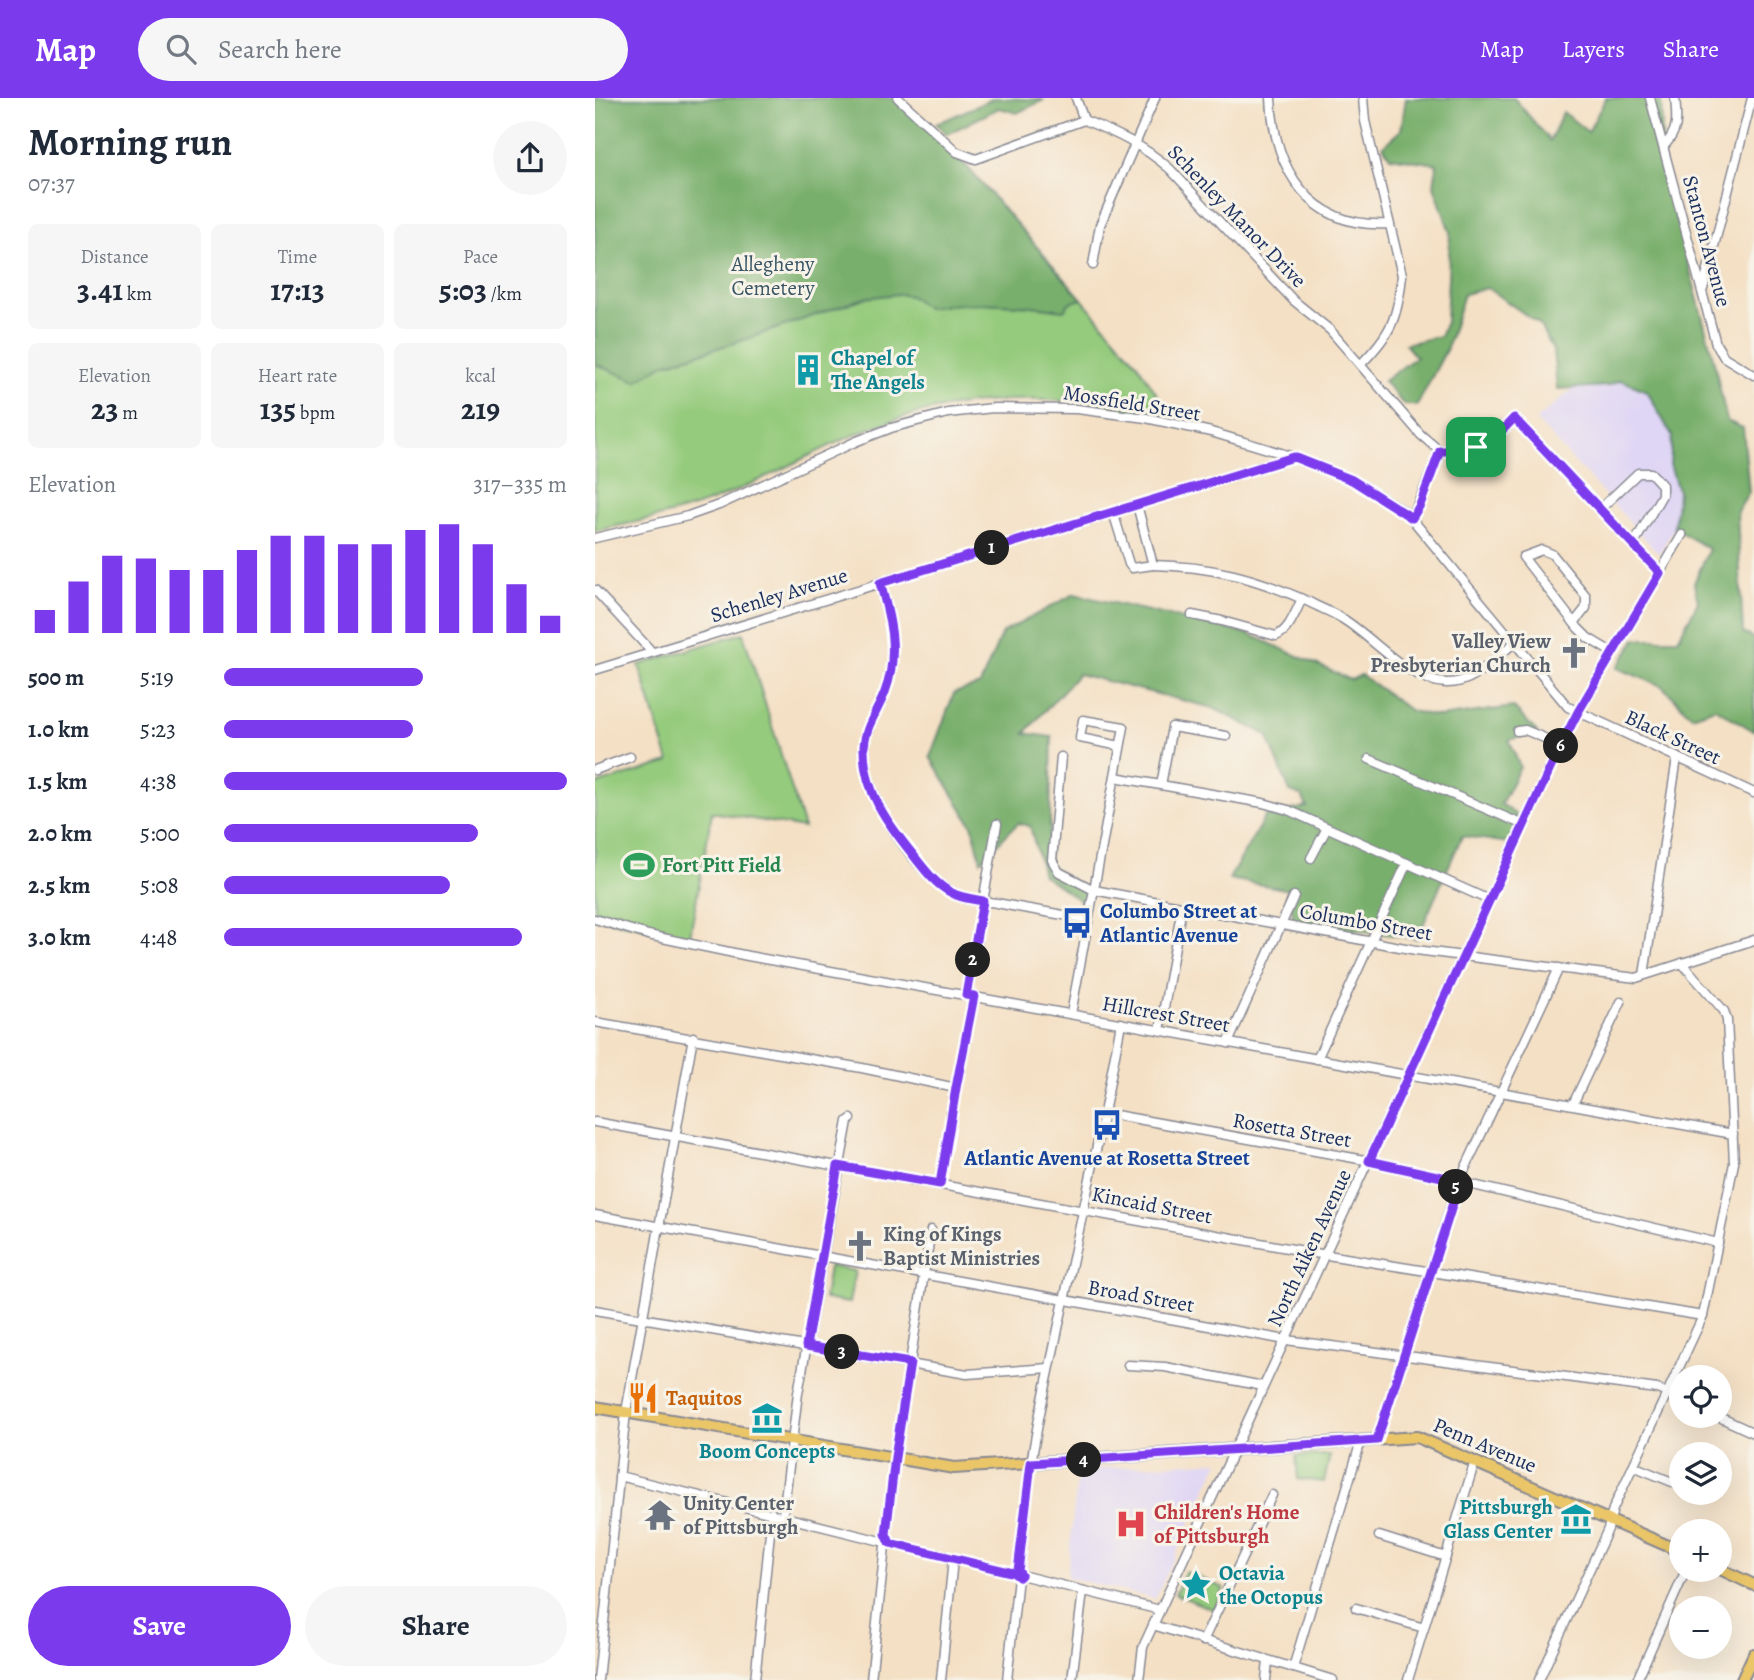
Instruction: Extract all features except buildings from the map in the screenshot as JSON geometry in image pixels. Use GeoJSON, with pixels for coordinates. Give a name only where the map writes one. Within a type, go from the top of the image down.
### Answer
{"type":"FeatureCollection","features":[{"type":"Feature","properties":{"kind":"main road","name":"Penn Avenue"},"geometry":{"type":"LineString","coordinates":[[595,1407],[954,1468],[1417,1437],[1669,1546]]}},
{"type":"Feature","properties":{"kind":"main road"},"geometry":{"type":"LineString","coordinates":[[1732,1575],[1754,1585]]}},
{"type":"Feature","properties":{"kind":"main road"},"geometry":{"type":"LineString","coordinates":[[1742,1680],[1754,1654]]}},
{"type":"Feature","properties":{"kind":"street"},"geometry":{"type":"LineString","coordinates":[[898,98],[957,152],[976,159],[1084,120],[1076,98]]}},
{"type":"Feature","properties":{"kind":"street"},"geometry":{"type":"LineString","coordinates":[[1093,265],[1100,225],[1155,98]]}},
{"type":"Feature","properties":{"kind":"street"},"geometry":{"type":"LineString","coordinates":[[1271,98],[1276,140],[1288,173],[1301,191],[1332,214],[1363,223],[1389,224]]}},
{"type":"Feature","properties":{"kind":"street"},"geometry":{"type":"LineString","coordinates":[[1361,364],[1381,344],[1390,330],[1400,300],[1402,275],[1365,121],[1363,98]]}},
{"type":"Feature","properties":{"kind":"street","name":"Stanton Avenue"},"geometry":{"type":"LineString","coordinates":[[1650,98],[1720,354],[1754,375]]}},
{"type":"Feature","properties":{"kind":"street"},"geometry":{"type":"LineString","coordinates":[[1664,146],[1675,135],[1675,98]]}},
{"type":"Feature","properties":{"kind":"street"},"geometry":{"type":"LineString","coordinates":[[1703,292],[1752,98]]}},
{"type":"Feature","properties":{"kind":"street","name":"Schenley Manor Drive"},"geometry":{"type":"LineString","coordinates":[[1084,120],[1123,135],[1170,169],[1293,300],[1330,330],[1421,435],[1440,451]]}},
{"type":"Feature","properties":{"kind":"street","name":"Mossfield Street"},"geometry":{"type":"LineString","coordinates":[[595,538],[688,516],[719,505],[857,441],[925,418],[976,409],[1026,407],[1109,412],[1210,432],[1294,457],[1352,480],[1412,518],[1514,643],[1569,707],[1578,712]]}},
{"type":"Feature","properties":{"kind":"street"},"geometry":{"type":"LineString","coordinates":[[1412,518],[1420,505],[1440,451],[1476,447],[1493,439],[1514,418],[1660,573]]}},
{"type":"Feature","properties":{"kind":"street","name":"Schenley Avenue"},"geometry":{"type":"LineString","coordinates":[[595,670],[1294,457]]}},
{"type":"Feature","properties":{"kind":"street"},"geometry":{"type":"LineString","coordinates":[[1599,509],[1639,473],[1651,473],[1662,485],[1662,495],[1633,545]]}},
{"type":"Feature","properties":{"kind":"street"},"geometry":{"type":"LineString","coordinates":[[1137,505],[1153,565]]}},
{"type":"Feature","properties":{"kind":"street"},"geometry":{"type":"LineString","coordinates":[[1113,512],[1132,568],[1153,565],[1223,571],[1259,580],[1342,618],[1429,681],[1448,683],[1466,680],[1514,643]]}},
{"type":"Feature","properties":{"kind":"street","name":"North Aiken Avenue"},"geometry":{"type":"LineString","coordinates":[[1139,1680],[1143,1647],[1561,745],[1682,534]]}},
{"type":"Feature","properties":{"kind":"street"},"geometry":{"type":"LineString","coordinates":[[1574,622],[1586,608],[1586,596],[1552,554],[1542,550],[1523,557],[1574,622],[1588,638],[1613,653]]}},
{"type":"Feature","properties":{"kind":"street"},"geometry":{"type":"LineString","coordinates":[[880,583],[892,632],[894,658],[885,693],[870,722],[864,743],[864,761],[871,789],[889,825],[932,878],[952,893],[1087,919]]}},
{"type":"Feature","properties":{"kind":"street"},"geometry":{"type":"LineString","coordinates":[[595,590],[652,652]]}},
{"type":"Feature","properties":{"kind":"street"},"geometry":{"type":"LineString","coordinates":[[1192,615],[1276,636],[1283,633],[1289,625],[1302,599]]}},
{"type":"Feature","properties":{"kind":"street","name":"Black Street"},"geometry":{"type":"LineString","coordinates":[[1578,712],[1754,793]]}},
{"type":"Feature","properties":{"kind":"street"},"geometry":{"type":"LineString","coordinates":[[1071,1014],[1124,727],[1083,720],[1080,738],[1120,746]]}},
{"type":"Feature","properties":{"kind":"street"},"geometry":{"type":"LineString","coordinates":[[1161,785],[1172,727],[1226,736]]}},
{"type":"Feature","properties":{"kind":"street"},"geometry":{"type":"LineString","coordinates":[[1517,731],[1525,730],[1561,745]]}},
{"type":"Feature","properties":{"kind":"street"},"geometry":{"type":"LineString","coordinates":[[595,770],[630,757]]}},
{"type":"Feature","properties":{"kind":"street","name":"Columbo Street"},"geometry":{"type":"LineString","coordinates":[[1061,757],[1052,860],[1059,872],[1094,890],[1463,956],[1636,978],[1754,940]]}},
{"type":"Feature","properties":{"kind":"street"},"geometry":{"type":"LineString","coordinates":[[1644,975],[1677,758]]}},
{"type":"Feature","properties":{"kind":"street"},"geometry":{"type":"LineString","coordinates":[[1369,759],[1524,825]]}},
{"type":"Feature","properties":{"kind":"street"},"geometry":{"type":"LineString","coordinates":[[1115,777],[1263,803],[1288,810],[1489,900]]}},
{"type":"Feature","properties":{"kind":"street"},"geometry":{"type":"LineString","coordinates":[[940,1184],[997,824]]}},
{"type":"Feature","properties":{"kind":"street"},"geometry":{"type":"LineString","coordinates":[[1311,859],[1327,828]]}},
{"type":"Feature","properties":{"kind":"street"},"geometry":{"type":"LineString","coordinates":[[1317,1059],[1407,863]]}},
{"type":"Feature","properties":{"kind":"street"},"geometry":{"type":"LineString","coordinates":[[1228,1043],[1294,896]]}},
{"type":"Feature","properties":{"kind":"street"},"geometry":{"type":"LineString","coordinates":[[1160,1030],[1182,907]]}},
{"type":"Feature","properties":{"kind":"street","name":"Hillcrest Street"},"geometry":{"type":"LineString","coordinates":[[595,919],[702,947],[1733,1134]]}},
{"type":"Feature","properties":{"kind":"street"},"geometry":{"type":"LineString","coordinates":[[1539,1680],[1603,1541],[1613,1509],[1703,1315],[1734,1163],[1727,1020],[1724,1011],[1682,963]]}},
{"type":"Feature","properties":{"kind":"street"},"geometry":{"type":"LineString","coordinates":[[1377,1440],[1460,1181],[1559,968]]}},
{"type":"Feature","properties":{"kind":"street"},"geometry":{"type":"LineString","coordinates":[[1573,1104],[1621,1002]]}},
{"type":"Feature","properties":{"kind":"street"},"geometry":{"type":"LineString","coordinates":[[595,1022],[693,1037],[956,1088]]}},
{"type":"Feature","properties":{"kind":"street"},"geometry":{"type":"LineString","coordinates":[[1007,1680],[1031,1463],[1121,1023]]}},
{"type":"Feature","properties":{"kind":"street"},"geometry":{"type":"LineString","coordinates":[[598,1680],[626,1412],[693,1037]]}},
{"type":"Feature","properties":{"kind":"street","name":"Rosetta Street"},"geometry":{"type":"LineString","coordinates":[[1104,1113],[1369,1161],[1717,1244]]}},
{"type":"Feature","properties":{"kind":"street"},"geometry":{"type":"LineString","coordinates":[[783,1515],[791,1440],[806,1346],[838,1166],[848,1121],[851,1118]]}},
{"type":"Feature","properties":{"kind":"street","name":"Kincaid Street"},"geometry":{"type":"LineString","coordinates":[[595,1122],[1325,1253],[1703,1315]]}},
{"type":"Feature","properties":{"kind":"street","name":"Broad Street"},"geometry":{"type":"LineString","coordinates":[[595,1215],[1286,1340],[1668,1393]]}},
{"type":"Feature","properties":{"kind":"street"},"geometry":{"type":"LineString","coordinates":[[871,1680],[895,1457],[932,1230]]}},
{"type":"Feature","properties":{"kind":"street"},"geometry":{"type":"LineString","coordinates":[[595,1310],[967,1374],[1049,1368]]}},
{"type":"Feature","properties":{"kind":"street"},"geometry":{"type":"LineString","coordinates":[[1128,1365],[1165,1367],[1263,1387]]}},
{"type":"Feature","properties":{"kind":"street"},"geometry":{"type":"LineString","coordinates":[[1732,1423],[1754,1433]]}},
{"type":"Feature","properties":{"kind":"street"},"geometry":{"type":"LineString","coordinates":[[1293,1668],[1361,1441]]}},
{"type":"Feature","properties":{"kind":"street"},"geometry":{"type":"LineString","coordinates":[[1408,1680],[1475,1461]]}},
{"type":"Feature","properties":{"kind":"street"},"geometry":{"type":"LineString","coordinates":[[1633,1466],[1669,1481]]}},
{"type":"Feature","properties":{"kind":"street"},"geometry":{"type":"LineString","coordinates":[[619,1476],[1160,1610]]}},
{"type":"Feature","properties":{"kind":"street"},"geometry":{"type":"LineString","coordinates":[[1203,1641],[1272,1495]]}},
{"type":"Feature","properties":{"kind":"street"},"geometry":{"type":"LineString","coordinates":[[755,1680],[772,1513]]}},
{"type":"Feature","properties":{"kind":"street"},"geometry":{"type":"LineString","coordinates":[[1379,1536],[1446,1557]]}},
{"type":"Feature","properties":{"kind":"street"},"geometry":{"type":"LineString","coordinates":[[941,1680],[953,1559]]}},
{"type":"Feature","properties":{"kind":"street"},"geometry":{"type":"LineString","coordinates":[[1637,1680],[1681,1582]]}},
{"type":"Feature","properties":{"kind":"street"},"geometry":{"type":"LineString","coordinates":[[1072,1680],[1083,1591]]}},
{"type":"Feature","properties":{"kind":"street"},"geometry":{"type":"LineString","coordinates":[[1356,1608],[1424,1628]]}},
{"type":"Feature","properties":{"kind":"street"},"geometry":{"type":"LineString","coordinates":[[1153,1625],[1333,1680]]}},
{"type":"Feature","properties":{"kind":"street"},"geometry":{"type":"LineString","coordinates":[[1266,1680],[1268,1661]]}},
{"type":"Feature","properties":{"kind":"shaded area"},"geometry":{"type":"Polygon","coordinates":[[[1621,380],[1647,391],[1672,436],[1670,465],[1678,491],[1674,528],[1659,554],[1536,420],[1574,388],[1607,386],[1621,380]]]}},
{"type":"Feature","properties":{"kind":"shaded area","name":"Children's Home of Pittsburgh"},"geometry":{"type":"Polygon","coordinates":[[[1219,1461],[1155,1599],[1067,1577],[1078,1470],[1219,1461]]]}},
{"type":"Feature","properties":{"kind":"green space","name":"Allegheny Cemetery"},"geometry":{"type":"Polygon","coordinates":[[[595,98],[894,98],[968,168],[1056,269],[1137,363],[1172,418],[1137,410],[1066,401],[994,401],[958,405],[923,412],[866,430],[700,505],[595,531],[595,98]]]}},
{"type":"Feature","properties":{"kind":"green space"},"geometry":{"type":"Polygon","coordinates":[[[595,98],[894,98],[968,168],[1082,299],[1069,303],[1064,310],[995,304],[927,308],[910,296],[898,294],[864,298],[665,364],[636,381],[595,364],[595,98]]]}},
{"type":"Feature","properties":{"kind":"green space"},"geometry":{"type":"Polygon","coordinates":[[[994,98],[1044,100],[1017,113],[999,108],[947,134],[936,124],[994,98]]]}},
{"type":"Feature","properties":{"kind":"green space"},"geometry":{"type":"Polygon","coordinates":[[[1406,98],[1514,98],[1550,141],[1563,112],[1588,132],[1606,98],[1661,98],[1663,169],[1713,357],[1727,421],[1743,428],[1749,492],[1737,511],[1743,633],[1754,638],[1754,731],[1715,708],[1692,716],[1662,686],[1617,668],[1636,639],[1678,639],[1698,602],[1694,583],[1709,549],[1674,528],[1678,491],[1670,465],[1672,436],[1647,391],[1621,380],[1607,386],[1557,389],[1553,350],[1539,324],[1487,288],[1464,294],[1447,348],[1417,406],[1403,404],[1384,381],[1416,357],[1405,344],[1440,336],[1446,322],[1450,232],[1434,186],[1437,164],[1390,157],[1383,146],[1401,130],[1406,98]]]}},
{"type":"Feature","properties":{"kind":"green space"},"geometry":{"type":"Polygon","coordinates":[[[1074,594],[1249,634],[1351,680],[1361,675],[1411,711],[1440,717],[1513,707],[1537,732],[1509,740],[1520,767],[1501,804],[1519,817],[1508,843],[1462,836],[1417,939],[1293,920],[1290,890],[1229,879],[1266,815],[1307,807],[1302,796],[1290,792],[1267,735],[1213,708],[1078,674],[1025,733],[1052,737],[1049,865],[1088,891],[1085,904],[1043,875],[1030,826],[1018,823],[981,861],[973,827],[930,757],[954,693],[980,685],[1002,633],[1074,594]]]}},
{"type":"Feature","properties":{"kind":"green space"},"geometry":{"type":"Polygon","coordinates":[[[743,633],[804,828],[712,812],[690,936],[595,918],[595,785],[669,762],[639,665],[743,633]]]}},
{"type":"Feature","properties":{"kind":"green space"},"geometry":{"type":"Polygon","coordinates":[[[829,1266],[855,1271],[849,1303],[824,1299],[829,1266]]]}},
{"type":"Feature","properties":{"kind":"green space"},"geometry":{"type":"Polygon","coordinates":[[[1330,1455],[1324,1482],[1298,1479],[1296,1456],[1330,1455]]]}},
{"type":"Feature","properties":{"kind":"green space"},"geometry":{"type":"Polygon","coordinates":[[[1185,1572],[1224,1588],[1214,1610],[1175,1594],[1185,1572]]]}},
{"type":"Feature","properties":{"kind":"place","name":"Chapel of The Angels"},"geometry":{"type":"Point","coordinates":[808,370]}},
{"type":"Feature","properties":{"kind":"place","name":"Valley View Presbyterian Church"},"geometry":{"type":"Point","coordinates":[1574,653]}},
{"type":"Feature","properties":{"kind":"place","name":"Fort Pitt Field"},"geometry":{"type":"Point","coordinates":[639,865]}},
{"type":"Feature","properties":{"kind":"place","name":"Columbo Street at Atlantic Avenue"},"geometry":{"type":"Point","coordinates":[1077,923]}},
{"type":"Feature","properties":{"kind":"place","name":"Atlantic Avenue at Rosetta Street"},"geometry":{"type":"Point","coordinates":[1107,1125]}},
{"type":"Feature","properties":{"kind":"place","name":"King of Kings Baptist Ministries"},"geometry":{"type":"Point","coordinates":[860,1246]}},
{"type":"Feature","properties":{"kind":"place","name":"Taquitos"},"geometry":{"type":"Point","coordinates":[643,1398]}},
{"type":"Feature","properties":{"kind":"place","name":"Boom Concepts"},"geometry":{"type":"Point","coordinates":[767,1418]}},
{"type":"Feature","properties":{"kind":"place","name":"Unity Center of Pittsburgh"},"geometry":{"type":"Point","coordinates":[660,1515]}},
{"type":"Feature","properties":{"kind":"place","name":"Pittsburgh Glass Center"},"geometry":{"type":"Point","coordinates":[1576,1519]}},
{"type":"Feature","properties":{"kind":"place","name":"Children's Home of Pittsburgh"},"geometry":{"type":"Point","coordinates":[1131,1524]}},
{"type":"Feature","properties":{"kind":"place","name":"Octavia the Octopus"},"geometry":{"type":"Point","coordinates":[1196,1585]}},
{"type":"Feature","properties":{"kind":"route"},"geometry":{"type":"LineString","coordinates":[[1514,418],[1660,573],[1561,745],[1369,1161],[1460,1181],[1377,1440],[1031,1463],[1019,1577],[1014,1573],[890,1543],[886,1534],[910,1363],[806,1346],[838,1166],[940,1184],[974,996],[966,995],[983,901],[952,893],[932,878],[889,825],[871,789],[864,761],[864,743],[870,722],[885,693],[894,658],[892,632],[880,583],[1294,457],[1352,480],[1412,518],[1420,505],[1440,451],[1476,447],[1493,439],[1514,418]]}}]}
